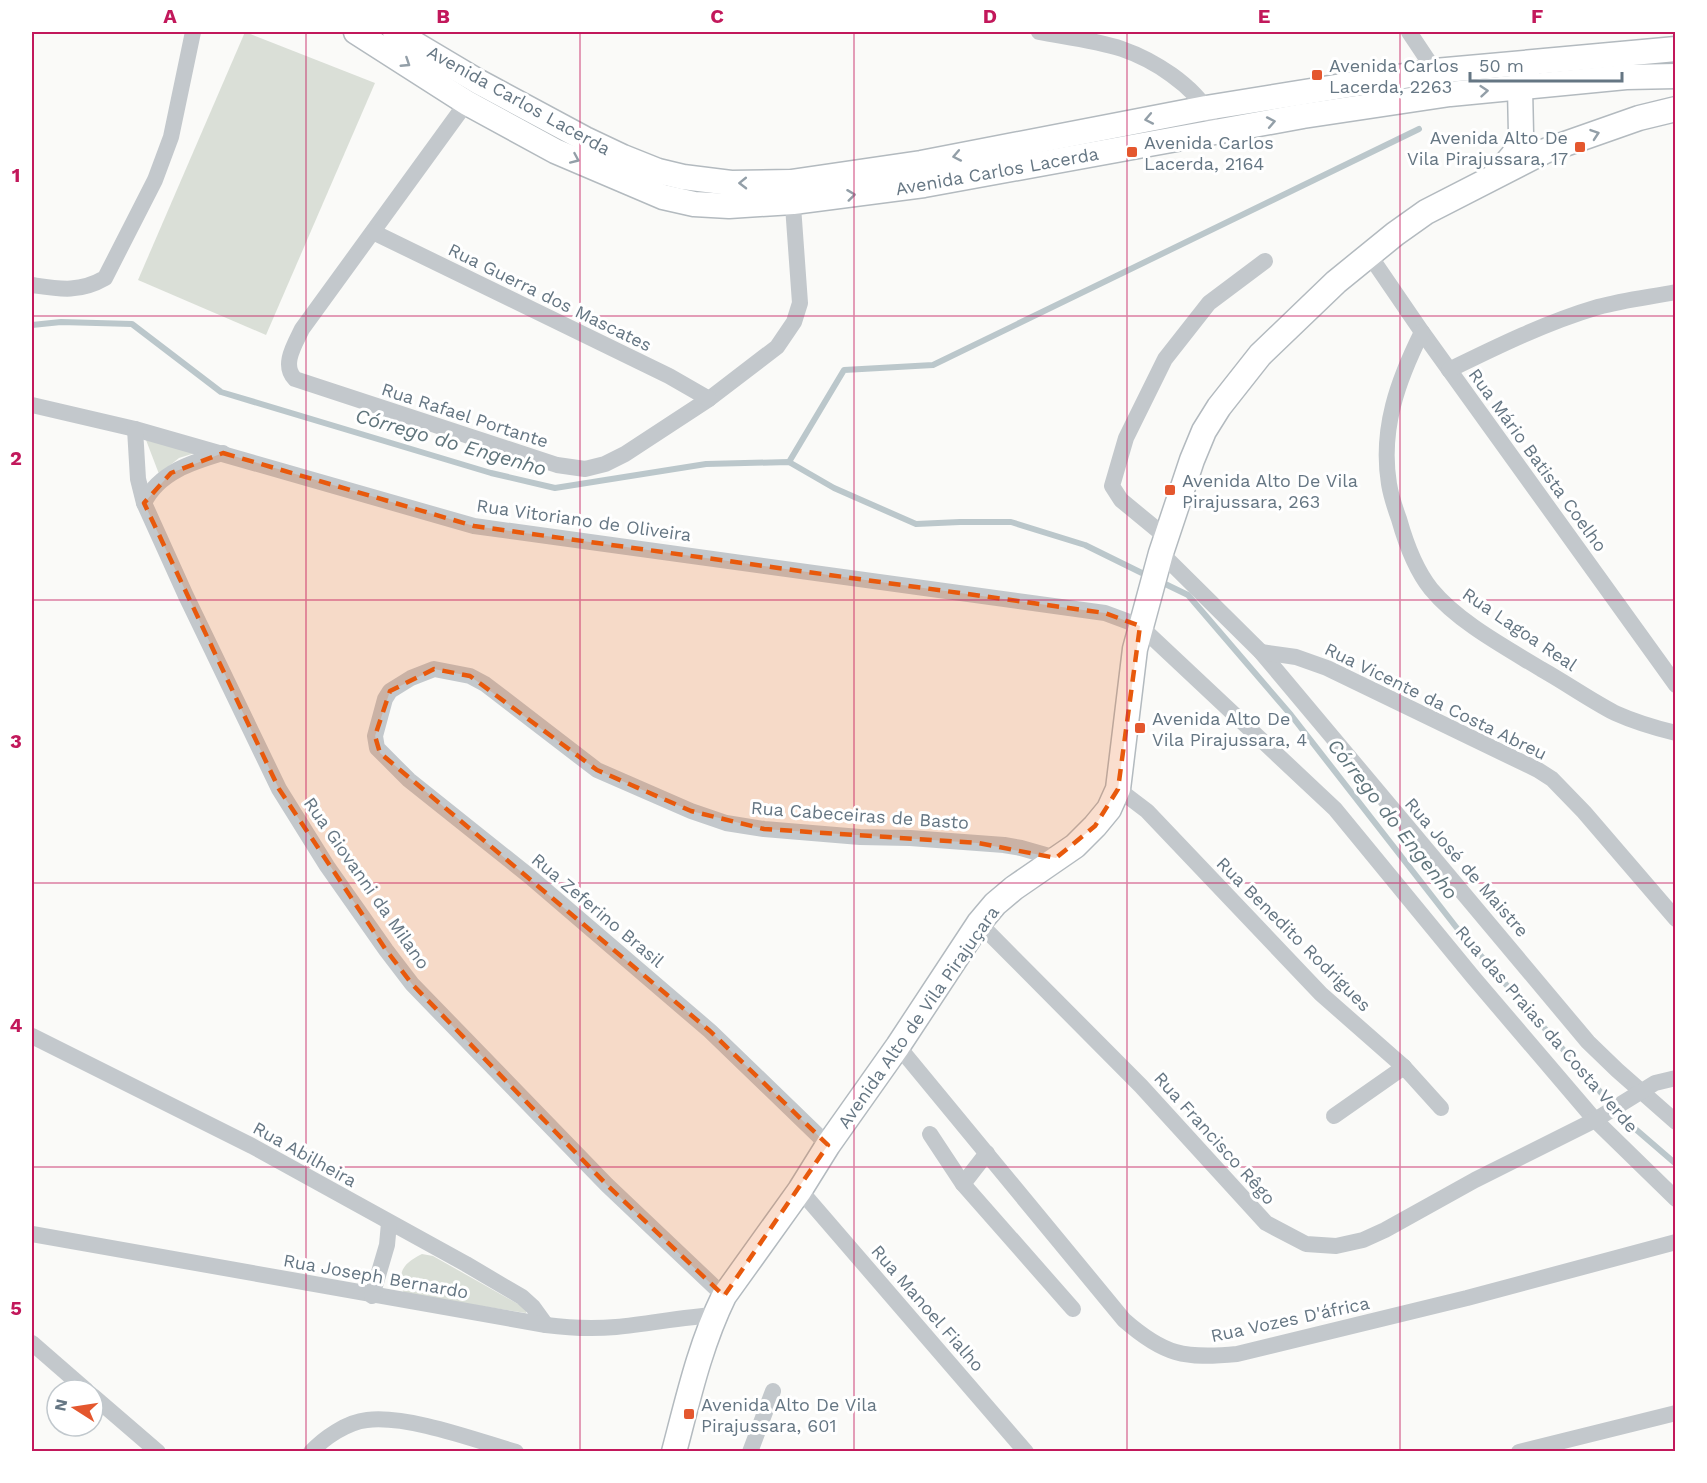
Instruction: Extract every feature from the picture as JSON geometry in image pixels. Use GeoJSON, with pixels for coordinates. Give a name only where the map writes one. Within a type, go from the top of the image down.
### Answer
{"type":"FeatureCollection","features":[{"type":"Feature","properties":{"kind":"main road","name":"Avenida Carlos Lacerda"},"geometry":{"type":"LineString","coordinates":[[395,32],[555,151],[663,197],[694,204],[729,206],[921,163],[1206,108],[1435,71],[1673,49]]}},
{"type":"Feature","properties":{"kind":"main road","name":"Avenida Carlos Lacerda"},"geometry":{"type":"LineString","coordinates":[[361,33],[473,92]]}},
{"type":"Feature","properties":{"kind":"main road","name":"Avenida Alto de Vila Pirajuçara"},"geometry":{"type":"LineString","coordinates":[[1639,118],[1661,106],[1667,96],[1673,77],[1673,49]]}},
{"type":"Feature","properties":{"kind":"main road"},"geometry":{"type":"LineString","coordinates":[[1498,174],[1514,154],[1518,144],[1521,134],[1520,99],[1527,74],[1540,61]]}},
{"type":"Feature","properties":{"kind":"main road","name":"Avenida Carlos Lacerda"},"geometry":{"type":"LineString","coordinates":[[792,192],[924,185],[1303,116],[1440,96],[1520,99],[1626,77],[1673,77]]}},
{"type":"Feature","properties":{"kind":"main road"},"geometry":{"type":"LineString","coordinates":[[1520,99],[1551,150]]}},
{"type":"Feature","properties":{"kind":"main road","name":"Avenida Alto de Vila Pirajuçara"},"geometry":{"type":"LineString","coordinates":[[674,1452],[695,1371],[720,1305],[898,1046],[979,923],[995,904],[1014,888],[1075,846],[1108,809],[1118,789],[1135,649],[1142,619],[1161,552],[1192,460],[1204,431],[1219,407],[1260,355],[1336,282],[1426,212],[1498,174],[1551,150],[1639,118],[1676,110]]}},
{"type":"Feature","properties":{"kind":"street"},"geometry":{"type":"LineString","coordinates":[[32,285],[74,289],[91,286],[105,278],[155,180],[171,137],[194,32]]}},
{"type":"Feature","properties":{"kind":"street"},"geometry":{"type":"LineString","coordinates":[[1039,32],[1122,49],[1155,64],[1183,84],[1206,108],[1219,132]]}},
{"type":"Feature","properties":{"kind":"street"},"geometry":{"type":"LineString","coordinates":[[1409,32],[1435,71],[1440,96]]}},
{"type":"Feature","properties":{"kind":"street","name":"Rua Rafael Portante"},"geometry":{"type":"LineString","coordinates":[[473,92],[302,329],[289,363],[290,374],[295,379],[557,465],[585,469],[605,464],[625,454],[710,399],[777,347],[794,322],[800,303],[792,192]]}},
{"type":"Feature","properties":{"kind":"street","name":"Rua Guerra dos Mascates"},"geometry":{"type":"LineString","coordinates":[[373,232],[669,376],[710,399]]}},
{"type":"Feature","properties":{"kind":"street","name":"Rua Mário Batista Coelho"},"geometry":{"type":"LineString","coordinates":[[1370,256],[1449,370],[1676,685]]}},
{"type":"Feature","properties":{"kind":"street","name":"Rua José de Maistre"},"geometry":{"type":"LineString","coordinates":[[1265,261],[1209,303],[1165,358],[1126,438],[1112,486],[1161,552],[1261,652],[1588,1042],[1617,1070],[1637,1094],[1676,1122]]}},
{"type":"Feature","properties":{"kind":"street"},"geometry":{"type":"LineString","coordinates":[[1449,370],[1537,329],[1576,314],[1676,292]]}},
{"type":"Feature","properties":{"kind":"street","name":"Rua Lagoa Real"},"geometry":{"type":"LineString","coordinates":[[1422,332],[1397,386],[1389,421],[1386,456],[1389,486],[1404,539],[1417,568],[1431,589],[1457,614],[1520,656],[1615,713],[1676,733]]}},
{"type":"Feature","properties":{"kind":"street","name":"Rua Vitoriano de Oliveira"},"geometry":{"type":"LineString","coordinates":[[32,405],[135,429],[223,453],[474,526],[1142,619]]}},
{"type":"Feature","properties":{"kind":"street","name":"Rua Giovanni da Milano"},"geometry":{"type":"LineString","coordinates":[[135,429],[138,479],[144,503],[279,789],[327,866],[412,984],[720,1305]]}},
{"type":"Feature","properties":{"kind":"street"},"geometry":{"type":"LineString","coordinates":[[144,503],[156,484],[171,473],[195,461],[223,453]]}},
{"type":"Feature","properties":{"kind":"street","name":"Rua das Praias da Costa Verde"},"geometry":{"type":"LineString","coordinates":[[1142,619],[1335,809],[1473,977],[1676,1199]]}},
{"type":"Feature","properties":{"kind":"street","name":"Rua Vicente da Costa Abreu"},"geometry":{"type":"LineString","coordinates":[[1261,652],[1296,657],[1327,668],[1538,770],[1552,779],[1584,812],[1676,919]]}},
{"type":"Feature","properties":{"kind":"street","name":"Rua Cabeceiras de Basto"},"geometry":{"type":"LineString","coordinates":[[387,695],[411,678],[434,669],[470,676],[485,684],[597,770],[682,808],[726,823],[814,834],[1004,845],[1056,858]]}},
{"type":"Feature","properties":{"kind":"street","name":"Rua Zeferino Brasil"},"geometry":{"type":"LineString","coordinates":[[387,695],[375,736],[375,743],[380,753],[409,780],[528,875],[702,1025],[828,1145]]}},
{"type":"Feature","properties":{"kind":"street","name":"Rua Benedito Rodrigues"},"geometry":{"type":"LineString","coordinates":[[1118,789],[1147,811],[1321,994],[1404,1067],[1441,1108]]}},
{"type":"Feature","properties":{"kind":"street","name":"Rua Francisco Rêgo"},"geometry":{"type":"LineString","coordinates":[[979,923],[1142,1086],[1266,1223],[1306,1244],[1336,1246],[1370,1237],[1600,1116],[1655,1083],[1676,1078]]}},
{"type":"Feature","properties":{"kind":"street","name":"Rua Abilheira"},"geometry":{"type":"LineString","coordinates":[[32,1036],[252,1146],[522,1297],[533,1307],[546,1325]]}},
{"type":"Feature","properties":{"kind":"street","name":"Rua Vozes D'áfrica"},"geometry":{"type":"LineString","coordinates":[[898,1046],[1124,1320],[1161,1348],[1191,1356],[1237,1354],[1285,1343],[1467,1298],[1676,1242]]}},
{"type":"Feature","properties":{"kind":"street"},"geometry":{"type":"LineString","coordinates":[[1334,1116],[1404,1067]]}},
{"type":"Feature","properties":{"kind":"street"},"geometry":{"type":"LineString","coordinates":[[930,1134],[963,1184],[1073,1309]]}},
{"type":"Feature","properties":{"kind":"street"},"geometry":{"type":"LineString","coordinates":[[963,1184],[987,1153]]}},
{"type":"Feature","properties":{"kind":"street","name":"Rua Manoel Fialho"},"geometry":{"type":"LineString","coordinates":[[800,1190],[1026,1452]]}},
{"type":"Feature","properties":{"kind":"street"},"geometry":{"type":"LineString","coordinates":[[372,1296],[387,1245],[389,1223]]}},
{"type":"Feature","properties":{"kind":"street","name":"Rua Joseph Bernardo"},"geometry":{"type":"LineString","coordinates":[[32,1234],[546,1325],[577,1328],[615,1327],[677,1318],[720,1305]]}},
{"type":"Feature","properties":{"kind":"street"},"geometry":{"type":"LineString","coordinates":[[32,1343],[72,1378]]}},
{"type":"Feature","properties":{"kind":"street"},"geometry":{"type":"LineString","coordinates":[[750,1452],[773,1391]]}},
{"type":"Feature","properties":{"kind":"street"},"geometry":{"type":"LineString","coordinates":[[105,1406],[158,1452]]}},
{"type":"Feature","properties":{"kind":"street"},"geometry":{"type":"LineString","coordinates":[[1519,1452],[1676,1413]]}},
{"type":"Feature","properties":{"kind":"street"},"geometry":{"type":"LineString","coordinates":[[311,1452],[331,1436],[351,1425],[364,1420],[385,1419],[430,1427],[516,1452]]}},
{"type":"Feature","properties":{"kind":"highlighted area"},"geometry":{"type":"Polygon","coordinates":[[[223,453],[474,526],[1105,613],[1140,626],[1118,789],[1095,826],[1056,858],[978,843],[764,829],[691,811],[597,770],[470,676],[434,669],[390,691],[375,736],[380,753],[710,1031],[828,1145],[724,1296],[607,1185],[412,984],[386,950],[279,789],[144,503],[171,473],[223,453]]]}},
{"type":"Feature","properties":{"kind":"shaded area"},"geometry":{"type":"Polygon","coordinates":[[[245,32],[375,83],[266,335],[138,280],[245,32]]]}},
{"type":"Feature","properties":{"kind":"shaded area"},"geometry":{"type":"Polygon","coordinates":[[[146,440],[198,452],[179,458],[159,474],[146,440]]]}},
{"type":"Feature","properties":{"kind":"shaded area"},"geometry":{"type":"Polygon","coordinates":[[[422,1254],[433,1256],[527,1309],[526,1313],[404,1294],[401,1274],[410,1261],[422,1254]]]}},
{"type":"Feature","properties":{"kind":"waterway"},"geometry":{"type":"LineString","coordinates":[[789,462],[844,370],[933,365],[1419,129]]}},
{"type":"Feature","properties":{"kind":"waterway","name":"Córrego do Engenho"},"geometry":{"type":"LineString","coordinates":[[32,325],[61,322],[132,324],[221,392],[491,473],[555,488],[706,464],[789,462],[834,488],[916,524],[1011,522],[1085,545],[1150,577]]}},
{"type":"Feature","properties":{"kind":"waterway","name":"Córrego do Engenho"},"geometry":{"type":"LineString","coordinates":[[1159,581],[1188,595],[1291,715],[1460,932],[1625,1120],[1676,1164]]}},
{"type":"Feature","properties":{"kind":"place","name":"Avenida Carlos Lacerda, 2263"},"geometry":{"type":"Point","coordinates":[1317,75]}},
{"type":"Feature","properties":{"kind":"place","name":"Avenida Alto De Vila Pirajussara, 17"},"geometry":{"type":"Point","coordinates":[1580,147]}},
{"type":"Feature","properties":{"kind":"place","name":"Avenida Carlos Lacerda, 2164"},"geometry":{"type":"Point","coordinates":[1132,152]}},
{"type":"Feature","properties":{"kind":"place","name":"Avenida Alto De Vila Pirajussara, 263"},"geometry":{"type":"Point","coordinates":[1170,490]}},
{"type":"Feature","properties":{"kind":"place","name":"Avenida Alto De Vila Pirajussara, 4"},"geometry":{"type":"Point","coordinates":[1140,728]}},
{"type":"Feature","properties":{"kind":"place","name":"Avenida Alto De Vila Pirajussara, 601"},"geometry":{"type":"Point","coordinates":[689,1414]}}]}
